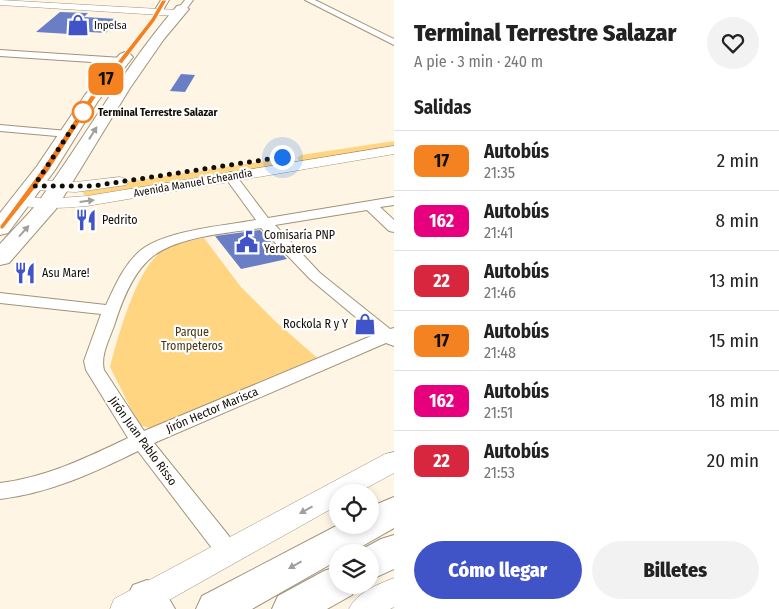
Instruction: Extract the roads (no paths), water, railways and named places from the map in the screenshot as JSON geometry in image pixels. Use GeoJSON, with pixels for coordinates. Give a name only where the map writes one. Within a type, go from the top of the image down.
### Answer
{"type":"FeatureCollection","features":[{"type":"Feature","properties":{"kind":"main road"},"geometry":{"type":"LineString","coordinates":[[0,228],[27,193],[91,99],[122,61],[172,7]]}},
{"type":"Feature","properties":{"kind":"main road"},"geometry":{"type":"LineString","coordinates":[[0,258],[54,195],[172,7]]}},
{"type":"Feature","properties":{"kind":"main road"},"geometry":{"type":"LineString","coordinates":[[379,519],[394,511]]}},
{"type":"Feature","properties":{"kind":"main road"},"geometry":{"type":"LineString","coordinates":[[216,609],[353,534]]}},
{"type":"Feature","properties":{"kind":"main road"},"geometry":{"type":"LineString","coordinates":[[379,559],[394,550]]}},
{"type":"Feature","properties":{"kind":"main road"},"geometry":{"type":"LineString","coordinates":[[292,609],[329,588]]}},
{"type":"Feature","properties":{"kind":"street"},"geometry":{"type":"LineString","coordinates":[[16,0],[172,7]]}},
{"type":"Feature","properties":{"kind":"street"},"geometry":{"type":"LineString","coordinates":[[309,0],[394,42]]}},
{"type":"Feature","properties":{"kind":"street"},"geometry":{"type":"LineString","coordinates":[[0,2],[172,7]]}},
{"type":"Feature","properties":{"kind":"street"},"geometry":{"type":"LineString","coordinates":[[0,54],[122,61]]}},
{"type":"Feature","properties":{"kind":"street"},"geometry":{"type":"LineString","coordinates":[[0,128],[68,134]]}},
{"type":"Feature","properties":{"kind":"street","name":"Avenida Manuel Echeandía"},"geometry":{"type":"LineString","coordinates":[[27,193],[54,195],[87,201],[230,176],[394,138]]}},
{"type":"Feature","properties":{"kind":"street","name":"Avenida Manuel Echeandía"},"geometry":{"type":"LineString","coordinates":[[54,195],[93,186],[394,150]]}},
{"type":"Feature","properties":{"kind":"street"},"geometry":{"type":"LineString","coordinates":[[230,176],[265,222],[315,276],[392,337]]}},
{"type":"Feature","properties":{"kind":"street","name":"Jirón Juan Pablo Risso"},"geometry":{"type":"LineString","coordinates":[[229,553],[140,441],[94,370],[93,361],[111,310],[131,271],[146,254],[164,243],[204,232],[394,201]]}},
{"type":"Feature","properties":{"kind":"street"},"geometry":{"type":"LineString","coordinates":[[370,205],[394,228]]}},
{"type":"Feature","properties":{"kind":"street"},"geometry":{"type":"LineString","coordinates":[[0,298],[111,310]]}},
{"type":"Feature","properties":{"kind":"street","name":"Jirón Hector Marisca"},"geometry":{"type":"LineString","coordinates":[[0,491],[21,490],[58,480],[140,441],[392,337]]}},
{"type":"Feature","properties":{"kind":"street"},"geometry":{"type":"LineString","coordinates":[[142,605],[229,553],[394,461]]}},
{"type":"Feature","properties":{"kind":"street"},"geometry":{"type":"LineString","coordinates":[[364,609],[394,591]]}},
{"type":"Feature","properties":{"kind":"place","name":"Inpelsa"},"geometry":{"type":"Point","coordinates":[78,25]}},
{"type":"Feature","properties":{"kind":"place","name":"Terminal Terrestre Salazar"},"geometry":{"type":"Point","coordinates":[83,112]}},
{"type":"Feature","properties":{"kind":"place","name":"Pedrito"},"geometry":{"type":"Point","coordinates":[86,220]}},
{"type":"Feature","properties":{"kind":"place","name":"Comisaría PNP Yerbateros"},"geometry":{"type":"Point","coordinates":[247,242]}},
{"type":"Feature","properties":{"kind":"place","name":"Asu Mare!"},"geometry":{"type":"Point","coordinates":[25,273]}},
{"type":"Feature","properties":{"kind":"place","name":"Rockola R y Y"},"geometry":{"type":"Point","coordinates":[365,324]}},
{"type":"Feature","properties":{"kind":"park label","name":"Parque Trompeteros"},"geometry":{"type":"Point","coordinates":[192,339]}}]}
